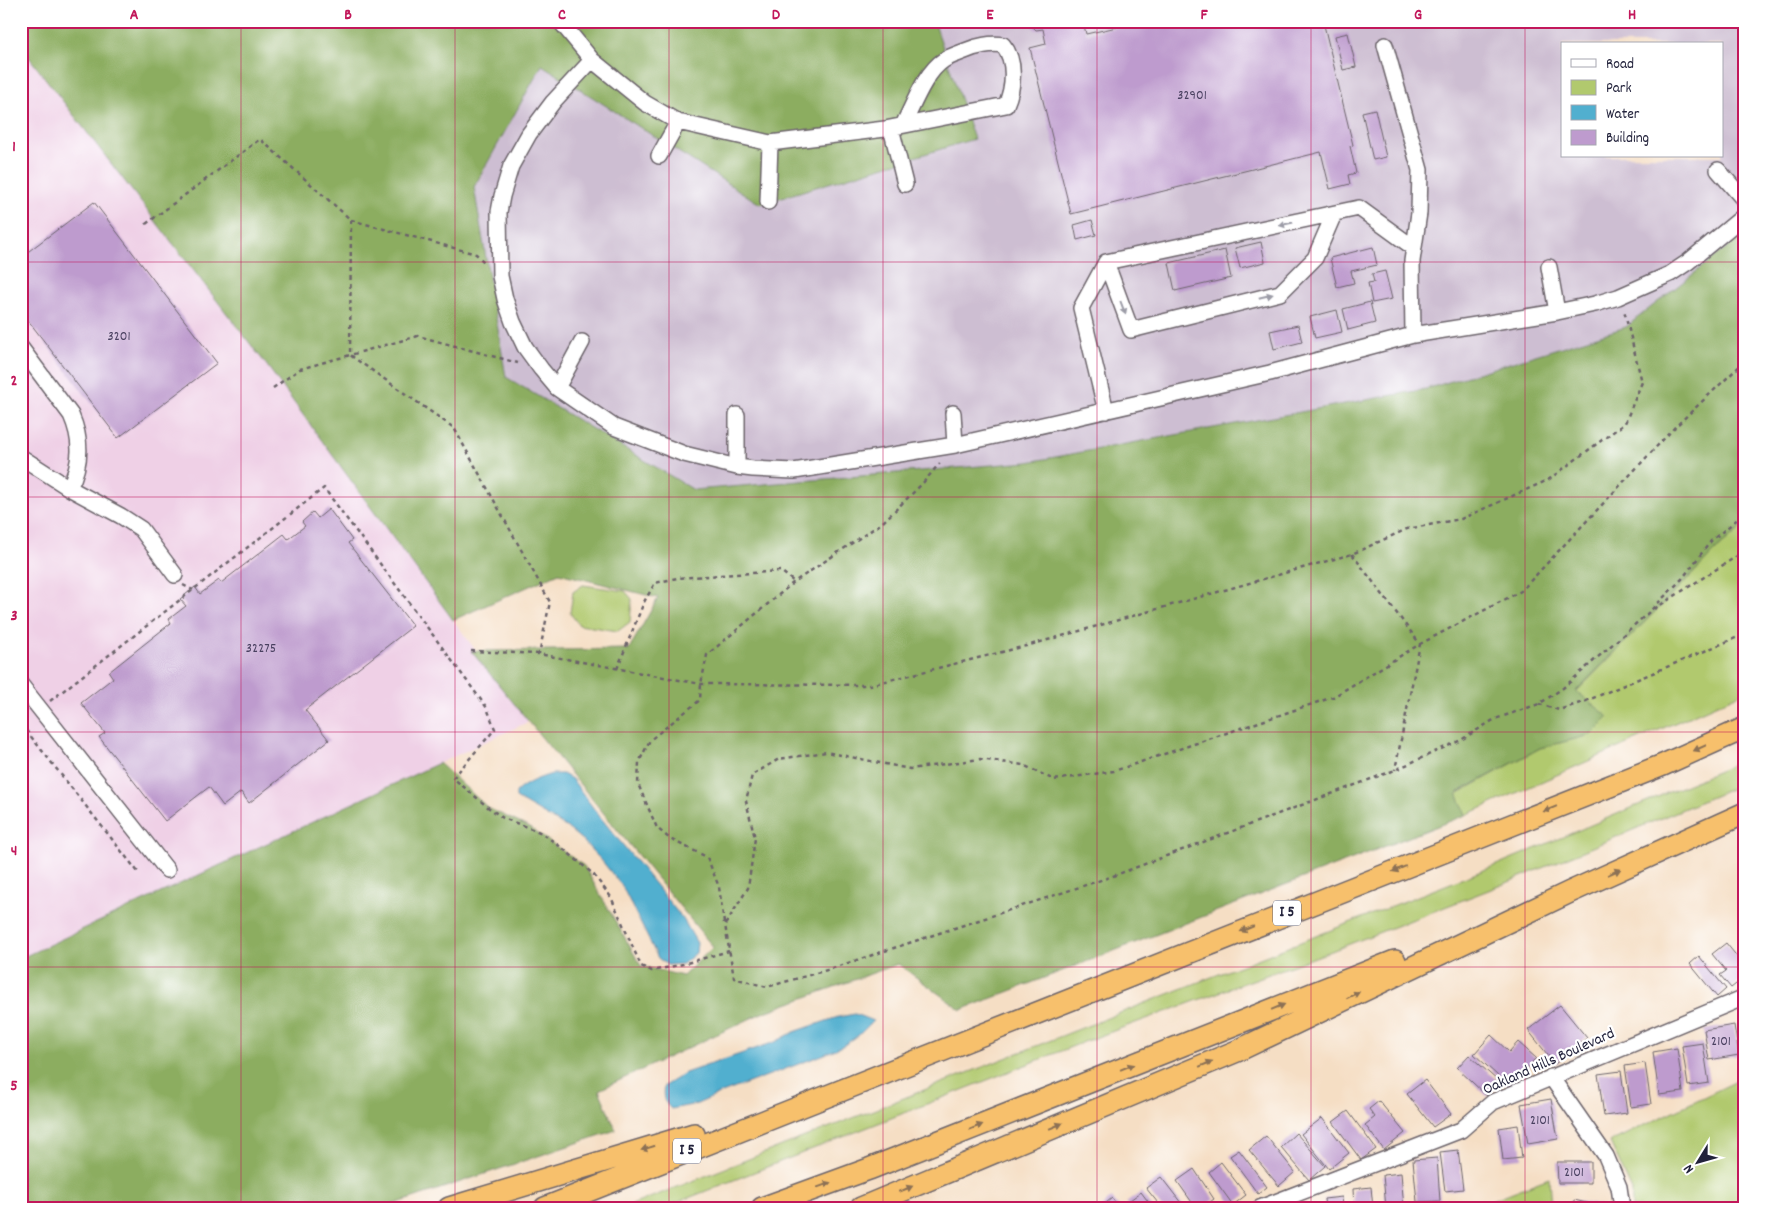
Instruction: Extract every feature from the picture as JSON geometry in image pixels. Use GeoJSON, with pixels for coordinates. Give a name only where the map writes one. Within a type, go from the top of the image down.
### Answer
{"type":"FeatureCollection","features":[{"type":"Feature","properties":{"kind":"highway","name":"I 5"},"geometry":{"type":"LineString","coordinates":[[545,1208],[1663,765],[1745,728]]}},
{"type":"Feature","properties":{"kind":"highway"},"geometry":{"type":"LineString","coordinates":[[861,1208],[1237,1050],[1570,892],[1745,813]]}},
{"type":"Feature","properties":{"kind":"highway"},"geometry":{"type":"LineString","coordinates":[[762,1208],[869,1169],[1570,892]]}},
{"type":"Feature","properties":{"kind":"highway"},"geometry":{"type":"LineString","coordinates":[[449,1208],[829,1094]]}},
{"type":"Feature","properties":{"kind":"street"},"geometry":{"type":"LineString","coordinates":[[560,21],[592,60],[645,103],[678,122],[770,144],[897,126],[1006,104],[1013,87],[1011,66],[1003,45],[997,44],[972,48],[944,60],[933,69],[897,126],[905,184]]}},
{"type":"Feature","properties":{"kind":"street"},"geometry":{"type":"LineString","coordinates":[[1385,45],[1420,170],[1419,213],[1412,261],[1413,335]]}},
{"type":"Feature","properties":{"kind":"street"},"geometry":{"type":"LineString","coordinates":[[592,60],[553,102],[529,134],[511,166],[499,212],[500,276],[505,299],[525,347],[557,388],[614,427],[684,454],[736,467],[794,470],[955,445],[1270,373],[1413,335],[1557,312],[1618,297],[1670,274],[1688,262],[1745,215]]}},
{"type":"Feature","properties":{"kind":"street"},"geometry":{"type":"LineString","coordinates":[[659,156],[678,122]]}},
{"type":"Feature","properties":{"kind":"street"},"geometry":{"type":"LineString","coordinates":[[768,202],[770,144]]}},
{"type":"Feature","properties":{"kind":"street"},"geometry":{"type":"LineString","coordinates":[[1718,170],[1745,201]]}},
{"type":"Feature","properties":{"kind":"street"},"geometry":{"type":"LineString","coordinates":[[1106,410],[1081,308],[1106,262],[1360,208],[1414,248]]}},
{"type":"Feature","properties":{"kind":"street"},"geometry":{"type":"LineString","coordinates":[[1106,262],[1131,330],[1280,293],[1315,258],[1334,214]]}},
{"type":"Feature","properties":{"kind":"street"},"geometry":{"type":"LineString","coordinates":[[1550,267],[1557,312]]}},
{"type":"Feature","properties":{"kind":"street"},"geometry":{"type":"LineString","coordinates":[[557,388],[582,342]]}},
{"type":"Feature","properties":{"kind":"street"},"geometry":{"type":"LineString","coordinates":[[21,348],[71,415],[76,426],[80,456],[75,476],[69,488]]}},
{"type":"Feature","properties":{"kind":"street"},"geometry":{"type":"LineString","coordinates":[[953,413],[955,445]]}},
{"type":"Feature","properties":{"kind":"street"},"geometry":{"type":"LineString","coordinates":[[736,467],[737,415]]}},
{"type":"Feature","properties":{"kind":"street"},"geometry":{"type":"LineString","coordinates":[[25,460],[69,488],[141,529],[177,579]]}},
{"type":"Feature","properties":{"kind":"street"},"geometry":{"type":"LineString","coordinates":[[21,685],[167,870]]}},
{"type":"Feature","properties":{"kind":"street","name":"Oakland Hills Boulevard"},"geometry":{"type":"LineString","coordinates":[[1260,1208],[1461,1130],[1493,1102],[1745,997]]}},
{"type":"Feature","properties":{"kind":"street"},"geometry":{"type":"LineString","coordinates":[[1551,1077],[1606,1156],[1619,1187],[1622,1208]]}},
{"type":"Feature","properties":{"kind":"path"},"geometry":{"type":"LineString","coordinates":[[146,224],[260,139],[351,220],[476,254],[500,276]]}},
{"type":"Feature","properties":{"kind":"path"},"geometry":{"type":"LineString","coordinates":[[350,355],[351,220]]}},
{"type":"Feature","properties":{"kind":"path"},"geometry":{"type":"LineString","coordinates":[[472,651],[539,654],[701,684],[870,686],[1030,645],[1352,554],[1407,529],[1461,519],[1548,480],[1625,423],[1642,382],[1625,313],[1618,297]]}},
{"type":"Feature","properties":{"kind":"path"},"geometry":{"type":"LineString","coordinates":[[274,388],[300,369],[418,336],[516,361],[524,367]]}},
{"type":"Feature","properties":{"kind":"path"},"geometry":{"type":"LineString","coordinates":[[350,355],[454,428],[550,602],[539,654]]}},
{"type":"Feature","properties":{"kind":"path"},"geometry":{"type":"LineString","coordinates":[[724,925],[748,888],[755,838],[746,801],[752,775],[779,759],[826,752],[910,769],[980,759],[1023,765],[1054,780],[1114,771],[1333,697],[1420,644],[1521,591],[1674,428],[1745,361]]}},
{"type":"Feature","properties":{"kind":"path"},"geometry":{"type":"LineString","coordinates":[[955,445],[922,484],[882,523],[794,582],[707,655],[700,700],[650,740],[639,762],[638,784],[657,828],[670,839],[707,857],[719,887],[734,978],[767,987],[827,970],[1113,876],[1394,770],[1462,740],[1495,719],[1539,704],[1563,688],[1648,613],[1682,579],[1711,541],[1745,514]]}},
{"type":"Feature","properties":{"kind":"path"},"geometry":{"type":"LineString","coordinates":[[39,708],[324,488],[487,708],[495,729],[452,778],[488,808],[503,818],[542,834],[593,874],[611,898],[641,966],[652,971],[729,950]]}},
{"type":"Feature","properties":{"kind":"path"},"geometry":{"type":"LineString","coordinates":[[1648,613],[1745,551]]}},
{"type":"Feature","properties":{"kind":"path"},"geometry":{"type":"LineString","coordinates":[[1352,554],[1420,644],[1394,770]]}},
{"type":"Feature","properties":{"kind":"path"},"geometry":{"type":"LineString","coordinates":[[617,669],[644,602],[655,584],[677,578],[780,570],[794,582]]}},
{"type":"Feature","properties":{"kind":"path"},"geometry":{"type":"LineString","coordinates":[[177,579],[193,590]]}},
{"type":"Feature","properties":{"kind":"path"},"geometry":{"type":"LineString","coordinates":[[1539,704],[1559,710],[1586,701],[1745,634]]}},
{"type":"Feature","properties":{"kind":"path"},"geometry":{"type":"LineString","coordinates":[[21,724],[138,872]]}},
{"type":"Feature","properties":{"kind":"shaded area"},"geometry":{"type":"Polygon","coordinates":[[[934,21],[1745,21],[1745,233],[1626,327],[1426,389],[1028,462],[694,491],[506,377],[474,188],[542,65],[760,204],[974,139],[934,21]]]}},
{"type":"Feature","properties":{"kind":"shaded area"},"geometry":{"type":"Polygon","coordinates":[[[21,47],[265,363],[528,722],[21,958],[21,47]]]}},
{"type":"Feature","properties":{"kind":"green space"},"geometry":{"type":"Polygon","coordinates":[[[21,21],[934,21],[974,139],[760,204],[542,65],[474,187],[506,377],[694,490],[1028,462],[1426,389],[1626,327],[1745,233],[1745,525],[1717,549],[1576,691],[1609,717],[1591,735],[1540,748],[1457,793],[1466,815],[961,1010],[898,964],[762,1013],[599,1090],[616,1130],[383,1208],[21,1208],[21,958],[439,763],[488,808],[530,828],[584,866],[641,966],[683,976],[713,947],[471,651],[629,649],[658,598],[559,573],[453,620],[265,363],[21,47],[21,21]]]}},
{"type":"Feature","properties":{"kind":"green space"},"geometry":{"type":"Polygon","coordinates":[[[1745,525],[1745,692],[1466,815],[1457,794],[1540,748],[1592,734],[1576,692],[1717,549],[1745,525]]]}},
{"type":"Feature","properties":{"kind":"green space"},"geometry":{"type":"Polygon","coordinates":[[[583,585],[625,591],[632,599],[630,622],[618,631],[579,625],[570,613],[573,592],[583,585]]]}},
{"type":"Feature","properties":{"kind":"green space"},"geometry":{"type":"Polygon","coordinates":[[[1745,760],[1745,783],[1504,884],[1329,952],[1089,1040],[663,1208],[624,1208],[1494,866],[1745,760]]]}},
{"type":"Feature","properties":{"kind":"green space"},"geometry":{"type":"Polygon","coordinates":[[[1745,1077],[1745,1208],[1632,1208],[1632,1191],[1610,1142],[1745,1077]]]}},
{"type":"Feature","properties":{"kind":"green space"},"geometry":{"type":"Polygon","coordinates":[[[1549,1178],[1551,1208],[1471,1208],[1549,1178]]]}},
{"type":"Feature","properties":{"kind":"water"},"geometry":{"type":"Polygon","coordinates":[[[552,774],[563,774],[572,779],[597,813],[683,919],[697,943],[696,953],[683,964],[667,965],[658,958],[622,886],[582,840],[566,827],[516,798],[516,792],[524,786],[552,774]]]}},
{"type":"Feature","properties":{"kind":"water"},"geometry":{"type":"Polygon","coordinates":[[[855,1014],[873,1021],[859,1035],[825,1054],[697,1104],[671,1109],[665,1102],[663,1096],[664,1086],[685,1073],[775,1042],[794,1032],[838,1017],[855,1014]]]}},
{"type":"Feature","properties":{"kind":"building"},"geometry":{"type":"Polygon","coordinates":[[[1031,21],[1083,21],[1086,34],[1117,27],[1115,21],[1323,21],[1353,145],[1350,146],[1356,173],[1348,175],[1350,184],[1330,189],[1321,152],[1071,214],[1030,48],[1046,44],[1043,29],[1036,30],[1031,25],[1031,21]]]}},
{"type":"Feature","properties":{"kind":"building"},"geometry":{"type":"Polygon","coordinates":[[[1348,33],[1356,67],[1343,70],[1335,36],[1348,33]]]}},
{"type":"Feature","properties":{"kind":"building"},"geometry":{"type":"Polygon","coordinates":[[[1375,109],[1386,157],[1373,160],[1362,112],[1375,109]]]}},
{"type":"Feature","properties":{"kind":"building"},"geometry":{"type":"Polygon","coordinates":[[[94,202],[217,363],[118,438],[21,311],[21,257],[94,202]]]}},
{"type":"Feature","properties":{"kind":"building"},"geometry":{"type":"Polygon","coordinates":[[[1092,220],[1096,235],[1077,240],[1074,225],[1092,220]]]}},
{"type":"Feature","properties":{"kind":"building"},"geometry":{"type":"Polygon","coordinates":[[[1261,242],[1265,262],[1240,268],[1235,248],[1261,242]]]}},
{"type":"Feature","properties":{"kind":"building"},"geometry":{"type":"Polygon","coordinates":[[[1373,247],[1377,265],[1351,271],[1354,283],[1337,287],[1330,258],[1373,247]]]}},
{"type":"Feature","properties":{"kind":"building"},"geometry":{"type":"Polygon","coordinates":[[[1225,250],[1231,278],[1175,291],[1169,263],[1225,250]]]}},
{"type":"Feature","properties":{"kind":"building"},"geometry":{"type":"Polygon","coordinates":[[[1385,271],[1392,299],[1372,303],[1368,283],[1374,282],[1372,274],[1385,271]]]}},
{"type":"Feature","properties":{"kind":"building"},"geometry":{"type":"Polygon","coordinates":[[[1370,302],[1375,323],[1348,330],[1343,309],[1370,302]]]}},
{"type":"Feature","properties":{"kind":"building"},"geometry":{"type":"Polygon","coordinates":[[[1337,310],[1342,332],[1315,338],[1310,317],[1337,310]]]}},
{"type":"Feature","properties":{"kind":"building"},"geometry":{"type":"Polygon","coordinates":[[[1298,325],[1302,342],[1274,349],[1270,331],[1298,325]]]}},
{"type":"Feature","properties":{"kind":"building"},"geometry":{"type":"Polygon","coordinates":[[[329,509],[352,540],[348,543],[413,626],[305,710],[329,740],[249,803],[241,792],[223,806],[209,787],[165,821],[99,737],[105,733],[81,703],[113,678],[109,672],[171,623],[169,619],[186,606],[180,599],[195,587],[200,594],[219,580],[221,583],[284,534],[288,539],[305,526],[302,522],[313,512],[318,518],[329,509]]]}},
{"type":"Feature","properties":{"kind":"building"},"geometry":{"type":"Polygon","coordinates":[[[1726,943],[1743,964],[1745,963],[1745,977],[1731,988],[1720,975],[1726,971],[1712,954],[1726,943]]]}},
{"type":"Feature","properties":{"kind":"building"},"geometry":{"type":"Polygon","coordinates":[[[1699,956],[1726,989],[1717,997],[1690,964],[1699,956]]]}},
{"type":"Feature","properties":{"kind":"building"},"geometry":{"type":"Polygon","coordinates":[[[1560,1005],[1587,1038],[1555,1064],[1528,1030],[1560,1005]]]}},
{"type":"Feature","properties":{"kind":"building"},"geometry":{"type":"Polygon","coordinates":[[[1745,1017],[1745,1036],[1744,1036],[1740,1018],[1745,1017]]]}},
{"type":"Feature","properties":{"kind":"building"},"geometry":{"type":"Polygon","coordinates":[[[1734,1025],[1739,1055],[1709,1060],[1704,1030],[1734,1025]]]}},
{"type":"Feature","properties":{"kind":"building"},"geometry":{"type":"Polygon","coordinates":[[[1491,1035],[1509,1052],[1518,1042],[1536,1058],[1510,1087],[1474,1054],[1491,1035]]]}},
{"type":"Feature","properties":{"kind":"building"},"geometry":{"type":"Polygon","coordinates":[[[1703,1043],[1709,1083],[1688,1086],[1682,1046],[1703,1043]]]}},
{"type":"Feature","properties":{"kind":"building"},"geometry":{"type":"Polygon","coordinates":[[[1677,1048],[1683,1092],[1659,1095],[1653,1052],[1677,1048]]]}},
{"type":"Feature","properties":{"kind":"building"},"geometry":{"type":"Polygon","coordinates":[[[1469,1055],[1499,1082],[1487,1096],[1457,1068],[1469,1055]]]}},
{"type":"Feature","properties":{"kind":"building"},"geometry":{"type":"Polygon","coordinates":[[[1645,1063],[1651,1104],[1631,1107],[1625,1066],[1645,1063]]]}},
{"type":"Feature","properties":{"kind":"building"},"geometry":{"type":"Polygon","coordinates":[[[1621,1071],[1627,1113],[1604,1116],[1598,1074],[1621,1071]]]}},
{"type":"Feature","properties":{"kind":"building"},"geometry":{"type":"Polygon","coordinates":[[[1425,1080],[1451,1114],[1433,1127],[1407,1094],[1425,1080]]]}},
{"type":"Feature","properties":{"kind":"building"},"geometry":{"type":"Polygon","coordinates":[[[1551,1099],[1558,1139],[1528,1144],[1521,1104],[1551,1099]]]}},
{"type":"Feature","properties":{"kind":"building"},"geometry":{"type":"Polygon","coordinates":[[[1379,1101],[1405,1133],[1384,1150],[1365,1125],[1375,1117],[1369,1109],[1379,1101]]]}},
{"type":"Feature","properties":{"kind":"building"},"geometry":{"type":"Polygon","coordinates":[[[1348,1111],[1376,1149],[1361,1160],[1333,1122],[1348,1111]]]}},
{"type":"Feature","properties":{"kind":"building"},"geometry":{"type":"Polygon","coordinates":[[[1322,1118],[1349,1153],[1329,1169],[1301,1134],[1322,1118]]]}},
{"type":"Feature","properties":{"kind":"building"},"geometry":{"type":"Polygon","coordinates":[[[1518,1125],[1522,1158],[1503,1160],[1499,1128],[1518,1125]]]}},
{"type":"Feature","properties":{"kind":"building"},"geometry":{"type":"Polygon","coordinates":[[[1296,1133],[1325,1166],[1309,1180],[1281,1147],[1296,1133]]]}},
{"type":"Feature","properties":{"kind":"building"},"geometry":{"type":"Polygon","coordinates":[[[1266,1136],[1295,1172],[1279,1186],[1249,1150],[1266,1136]]]}},
{"type":"Feature","properties":{"kind":"building"},"geometry":{"type":"Polygon","coordinates":[[[1239,1150],[1267,1187],[1258,1194],[1230,1156],[1239,1150]]]}},
{"type":"Feature","properties":{"kind":"building"},"geometry":{"type":"Polygon","coordinates":[[[1458,1150],[1463,1189],[1445,1191],[1440,1152],[1458,1150]]]}},
{"type":"Feature","properties":{"kind":"building"},"geometry":{"type":"Polygon","coordinates":[[[1437,1158],[1440,1201],[1417,1202],[1413,1160],[1437,1158]]]}},
{"type":"Feature","properties":{"kind":"building"},"geometry":{"type":"Polygon","coordinates":[[[1221,1162],[1246,1195],[1233,1205],[1209,1172],[1221,1162]]]}},
{"type":"Feature","properties":{"kind":"building"},"geometry":{"type":"Polygon","coordinates":[[[1557,1162],[1591,1162],[1591,1183],[1558,1183],[1557,1162]]]}},
{"type":"Feature","properties":{"kind":"building"},"geometry":{"type":"Polygon","coordinates":[[[1194,1169],[1214,1199],[1202,1208],[1196,1208],[1177,1181],[1194,1169]]]}},
{"type":"Feature","properties":{"kind":"building"},"geometry":{"type":"Polygon","coordinates":[[[1401,1173],[1404,1208],[1386,1208],[1383,1175],[1401,1173]]]}},
{"type":"Feature","properties":{"kind":"building"},"geometry":{"type":"Polygon","coordinates":[[[1161,1177],[1185,1208],[1162,1208],[1146,1188],[1161,1177]]]}},
{"type":"Feature","properties":{"kind":"building"},"geometry":{"type":"Polygon","coordinates":[[[1371,1187],[1373,1208],[1354,1208],[1353,1189],[1371,1187]]]}},
{"type":"Feature","properties":{"kind":"building"},"geometry":{"type":"Polygon","coordinates":[[[1141,1192],[1153,1208],[1129,1208],[1126,1203],[1141,1192]]]}},
{"type":"Feature","properties":{"kind":"building"},"geometry":{"type":"Polygon","coordinates":[[[1342,1197],[1343,1208],[1325,1208],[1324,1199],[1342,1197]]]}},
{"type":"Feature","properties":{"kind":"building"},"geometry":{"type":"Polygon","coordinates":[[[1112,1198],[1119,1208],[1100,1208],[1112,1198]]]}},
{"type":"Feature","properties":{"kind":"building"},"geometry":{"type":"Polygon","coordinates":[[[1574,1200],[1604,1207],[1604,1208],[1572,1208],[1574,1200]]]}}]}
